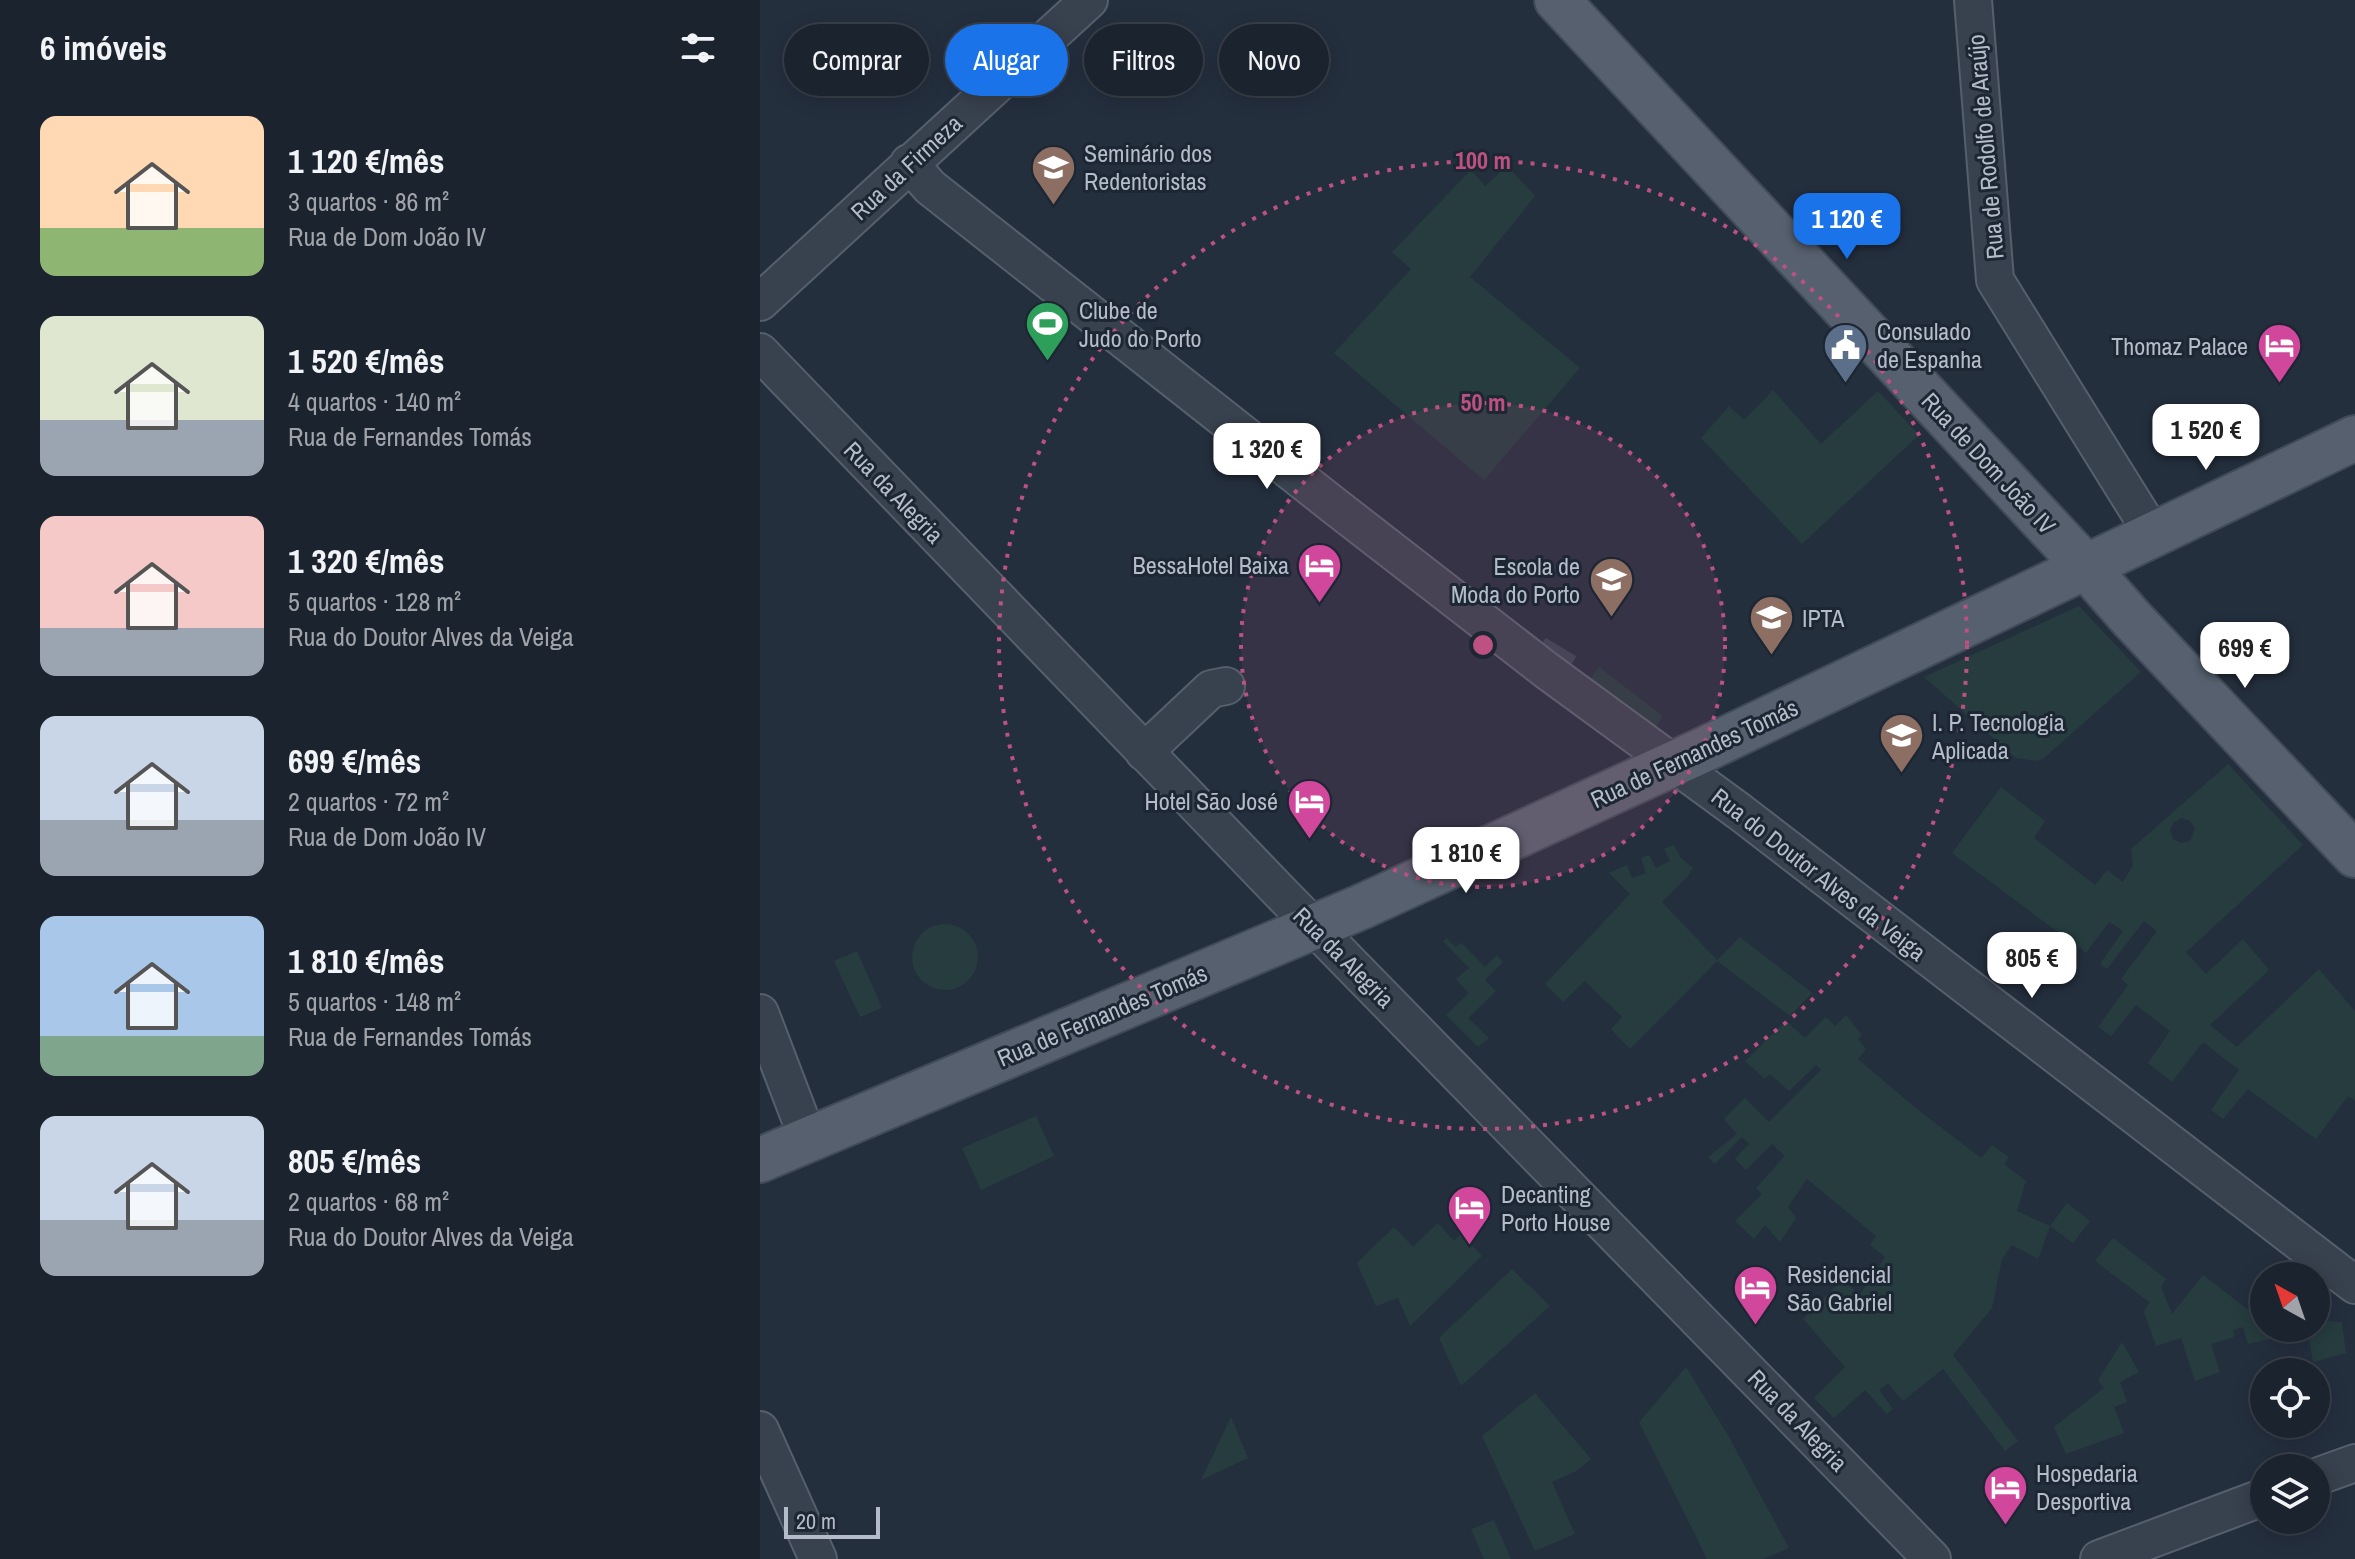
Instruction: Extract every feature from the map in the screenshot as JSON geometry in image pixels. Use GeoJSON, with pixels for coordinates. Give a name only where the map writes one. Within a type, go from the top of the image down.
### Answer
{"type":"FeatureCollection","features":[{"type":"Feature","properties":{"kind":"main road","name":"Rua de Dom João IV"},"geometry":{"type":"LineString","coordinates":[[1557,0],[2355,855]]}},
{"type":"Feature","properties":{"kind":"main road","name":"Rua de Fernandes Tomás"},"geometry":{"type":"LineString","coordinates":[[760,1160],[1314,927],[1674,763],[2355,438]]}},
{"type":"Feature","properties":{"kind":"street","name":"Rua da Firmeza"},"geometry":{"type":"LineString","coordinates":[[760,302],[1089,0]]}},
{"type":"Feature","properties":{"kind":"street","name":"Rua de Rodolfo de Araújo"},"geometry":{"type":"LineString","coordinates":[[1973,0],[1995,280],[2154,536]]}},
{"type":"Feature","properties":{"kind":"street","name":"Rua do Doutor Alves da Veiga"},"geometry":{"type":"LineString","coordinates":[[909,163],[930,187],[1332,504],[1544,658],[1674,763],[2355,1285]]}},
{"type":"Feature","properties":{"kind":"street","name":"Rua da Alegria"},"geometry":{"type":"LineString","coordinates":[[760,352],[1144,752],[1932,1559]]}},
{"type":"Feature","properties":{"kind":"street"},"geometry":{"type":"LineString","coordinates":[[1144,752],[1216,683]]}},
{"type":"Feature","properties":{"kind":"street"},"geometry":{"type":"LineString","coordinates":[[760,1013],[808,1139]]}},
{"type":"Feature","properties":{"kind":"street"},"geometry":{"type":"LineString","coordinates":[[760,1430],[818,1559]]}},
{"type":"Feature","properties":{"kind":"street"},"geometry":{"type":"LineString","coordinates":[[2330,1472],[2355,1463]]}},
{"type":"Feature","properties":{"kind":"street"},"geometry":{"type":"LineString","coordinates":[[2099,1559],[2250,1502]]}},
{"type":"Feature","properties":{"kind":"green space"},"geometry":{"type":"Polygon","coordinates":[[[1507,166],[1535,196],[1470,277],[1580,368],[1484,480],[1334,353],[1411,269],[1392,252],[1471,170],[1485,186],[1507,166]]]}},
{"type":"Feature","properties":{"kind":"green space"},"geometry":{"type":"Polygon","coordinates":[[[1773,390],[1821,444],[1878,391],[1919,435],[1802,544],[1701,438],[1729,406],[1744,420],[1773,390]]]}},
{"type":"Feature","properties":{"kind":"green space"},"geometry":{"type":"Polygon","coordinates":[[[2079,606],[2141,672],[2043,759],[2016,758],[1924,677],[2079,606]]]}},
{"type":"Feature","properties":{"kind":"green space"},"geometry":{"type":"Polygon","coordinates":[[[1599,667],[1663,716],[1653,731],[1588,682],[1599,667]]]}},
{"type":"Feature","properties":{"kind":"green space"},"geometry":{"type":"Polygon","coordinates":[[[2228,764],[2303,845],[2186,952],[2206,974],[2243,939],[2269,970],[2210,1025],[2237,1047],[2319,969],[2355,1011],[2355,1101],[2348,1096],[2316,1139],[2248,1089],[2223,1119],[2211,1110],[2239,1070],[2203,1042],[2172,1082],[2148,1063],[2170,1031],[2136,1005],[2111,1036],[2098,1027],[2128,985],[2121,979],[2157,931],[2144,921],[2107,969],[2100,964],[2123,931],[2109,922],[2086,953],[1952,853],[2001,787],[2045,821],[2034,838],[2095,885],[2107,870],[2123,882],[2133,865],[2131,849],[2228,764]],[[2182,818],[2174,822],[2170,830],[2173,839],[2181,843],[2190,841],[2195,829],[2190,821],[2182,818]]]}},
{"type":"Feature","properties":{"kind":"green space"},"geometry":{"type":"Polygon","coordinates":[[[1674,845],[1681,858],[1693,868],[1662,902],[1717,960],[1740,937],[1812,993],[1790,1016],[1717,961],[1630,1049],[1611,1029],[1622,1017],[1585,981],[1563,1002],[1545,984],[1630,894],[1609,873],[1627,865],[1632,878],[1646,873],[1641,858],[1649,855],[1656,868],[1670,861],[1664,849],[1674,845]]]}},
{"type":"Feature","properties":{"kind":"green space"},"geometry":{"type":"Polygon","coordinates":[[[945,924],[958,927],[968,934],[975,944],[978,957],[975,970],[968,980],[958,987],[945,990],[932,987],[922,980],[915,970],[912,957],[915,944],[922,934],[932,927],[945,924]]]}},
{"type":"Feature","properties":{"kind":"green space"},"geometry":{"type":"Polygon","coordinates":[[[1447,938],[1455,947],[1461,943],[1485,967],[1497,955],[1503,962],[1485,980],[1496,991],[1468,1018],[1489,1038],[1478,1047],[1446,1015],[1469,993],[1456,979],[1469,968],[1443,941],[1447,938]]]}},
{"type":"Feature","properties":{"kind":"green space"},"geometry":{"type":"Polygon","coordinates":[[[857,951],[882,1008],[860,1017],[834,961],[857,951]]]}},
{"type":"Feature","properties":{"kind":"green space"},"geometry":{"type":"Polygon","coordinates":[[[1846,1015],[1862,1035],[1858,1039],[1866,1049],[1858,1059],[1981,1158],[1992,1145],[2009,1157],[2004,1164],[2026,1181],[2017,1211],[2050,1226],[2038,1259],[2012,1245],[2002,1259],[1992,1308],[1953,1355],[2018,1441],[2005,1451],[1943,1369],[1903,1401],[1888,1383],[1879,1390],[1893,1409],[1887,1414],[1865,1390],[1834,1418],[1814,1398],[1845,1367],[1803,1319],[1844,1278],[1859,1296],[1885,1257],[1870,1245],[1876,1236],[1807,1179],[1788,1207],[1796,1218],[1780,1242],[1765,1225],[1754,1239],[1735,1221],[1762,1194],[1756,1188],[1785,1156],[1772,1144],[1746,1170],[1735,1159],[1749,1144],[1742,1137],[1715,1164],[1708,1157],[1737,1134],[1724,1119],[1745,1098],[1769,1122],[1821,1070],[1816,1065],[1789,1091],[1770,1074],[1765,1079],[1745,1061],[1786,1021],[1805,1038],[1826,1017],[1835,1026],[1846,1015]]]}},
{"type":"Feature","properties":{"kind":"green space"},"geometry":{"type":"Polygon","coordinates":[[[1036,1116],[1054,1156],[981,1190],[962,1148],[1036,1116]]]}},
{"type":"Feature","properties":{"kind":"green space"},"geometry":{"type":"Polygon","coordinates":[[[2067,1203],[2090,1221],[2073,1243],[2050,1226],[2067,1203]]]}},
{"type":"Feature","properties":{"kind":"green space"},"geometry":{"type":"Polygon","coordinates":[[[1438,1223],[1454,1241],[1461,1234],[1482,1256],[1410,1326],[1398,1298],[1376,1306],[1357,1263],[1394,1227],[1413,1247],[1438,1223]]]}},
{"type":"Feature","properties":{"kind":"green space"},"geometry":{"type":"Polygon","coordinates":[[[2113,1238],[2166,1279],[2161,1287],[2172,1314],[2203,1275],[2250,1311],[2250,1342],[2257,1342],[2248,1344],[2243,1327],[2233,1330],[2234,1337],[2211,1344],[2220,1372],[2195,1381],[2181,1338],[2156,1346],[2144,1312],[2149,1302],[2095,1261],[2113,1238]]]}},
{"type":"Feature","properties":{"kind":"green space"},"geometry":{"type":"Polygon","coordinates":[[[1512,1269],[1550,1306],[1461,1386],[1439,1338],[1512,1269]]]}},
{"type":"Feature","properties":{"kind":"green space"},"geometry":{"type":"Polygon","coordinates":[[[2330,1321],[2342,1322],[2346,1353],[2312,1358],[2309,1342],[2330,1342],[2330,1321]]]}},
{"type":"Feature","properties":{"kind":"green space"},"geometry":{"type":"Polygon","coordinates":[[[2122,1342],[2139,1372],[2120,1382],[2127,1402],[2114,1407],[2124,1433],[2066,1454],[2054,1427],[2104,1388],[2098,1380],[2122,1342]]]}},
{"type":"Feature","properties":{"kind":"green space"},"geometry":{"type":"Polygon","coordinates":[[[1686,1367],[1729,1437],[1789,1548],[1763,1559],[1707,1559],[1639,1422],[1686,1367]]]}},
{"type":"Feature","properties":{"kind":"green space"},"geometry":{"type":"Polygon","coordinates":[[[1535,1393],[1591,1459],[1576,1471],[1552,1482],[1575,1534],[1535,1551],[1482,1436],[1535,1393]]]}},
{"type":"Feature","properties":{"kind":"green space"},"geometry":{"type":"Polygon","coordinates":[[[1231,1417],[1248,1458],[1201,1480],[1231,1417]]]}},
{"type":"Feature","properties":{"kind":"green space"},"geometry":{"type":"Polygon","coordinates":[[[1494,1520],[1511,1559],[1484,1559],[1471,1529],[1494,1520]]]}},
{"type":"Feature","properties":{"kind":"tunnel"},"geometry":{"type":"LineString","coordinates":[[1555,657],[1561,647]]}},
{"type":"Feature","properties":{"kind":"place","name":"Seminário dos Redentoristas"},"geometry":{"type":"Point","coordinates":[1053,206]}},
{"type":"Feature","properties":{"kind":"place","name":"Clube de Judo do Porto"},"geometry":{"type":"Point","coordinates":[1048,363]}},
{"type":"Feature","properties":{"kind":"place","name":"Consulado de Espanha"},"geometry":{"type":"Point","coordinates":[1846,384]}},
{"type":"Feature","properties":{"kind":"place","name":"Thomaz Palace"},"geometry":{"type":"Point","coordinates":[2279,385]}},
{"type":"Feature","properties":{"kind":"place","name":"BessaHotel Baixa"},"geometry":{"type":"Point","coordinates":[1320,604]}},
{"type":"Feature","properties":{"kind":"place","name":"Escola de Moda do Porto"},"geometry":{"type":"Point","coordinates":[1611,619]}},
{"type":"Feature","properties":{"kind":"place","name":"IPTA"},"geometry":{"type":"Point","coordinates":[1771,657]}},
{"type":"Feature","properties":{"kind":"place","name":"I. P. Tecnologia Aplicada"},"geometry":{"type":"Point","coordinates":[1901,775]}},
{"type":"Feature","properties":{"kind":"place","name":"Hotel São José"},"geometry":{"type":"Point","coordinates":[1309,840]}},
{"type":"Feature","properties":{"kind":"place","name":"Decanting Porto House"},"geometry":{"type":"Point","coordinates":[1470,1247]}},
{"type":"Feature","properties":{"kind":"place","name":"Residencial São Gabriel"},"geometry":{"type":"Point","coordinates":[1756,1327]}},
{"type":"Feature","properties":{"kind":"place","name":"Hospedaria Desportiva"},"geometry":{"type":"Point","coordinates":[2005,1526]}}]}
